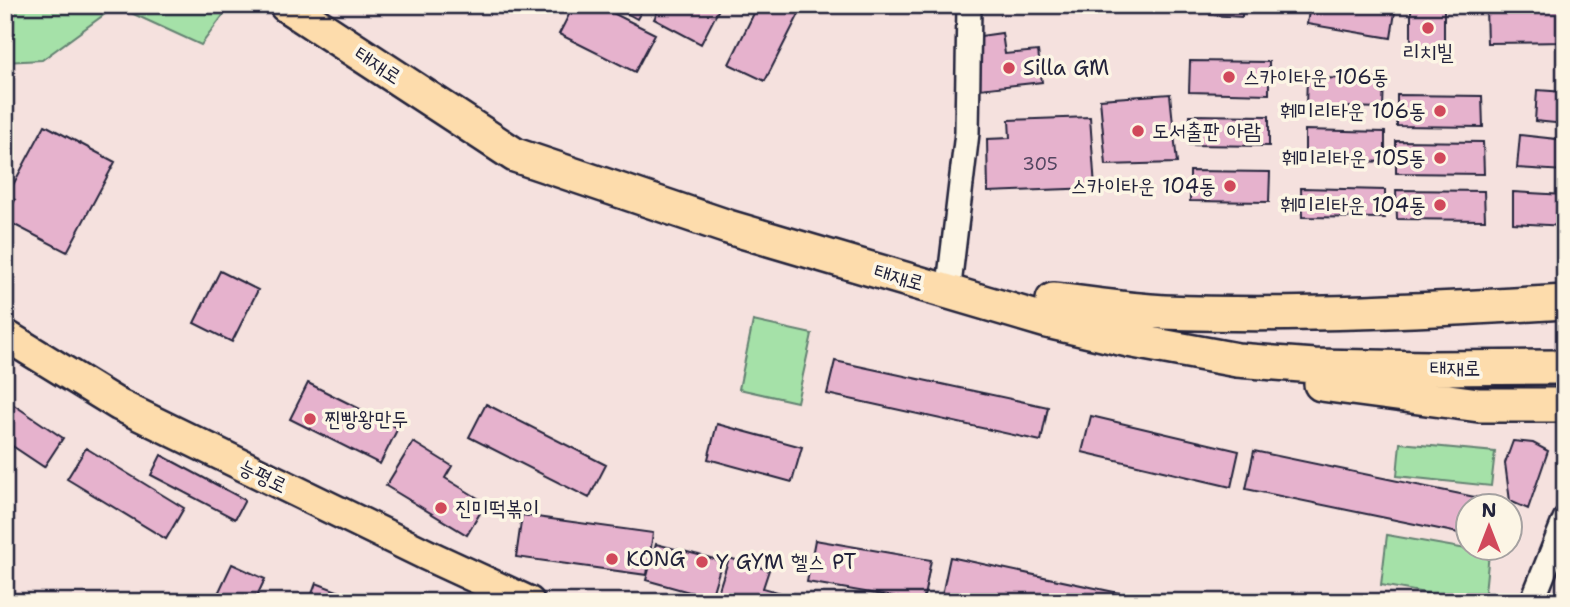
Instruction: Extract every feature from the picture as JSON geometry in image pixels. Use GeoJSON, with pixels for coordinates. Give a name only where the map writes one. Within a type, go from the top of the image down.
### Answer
{"type":"FeatureCollection","features":[{"type":"Feature","properties":{"kind":"highway","name":"태재로"},"geometry":{"type":"LineString","coordinates":[[286,5],[515,155],[728,227],[1050,311],[1238,341],[1310,348],[1435,354],[1565,348]]}},
{"type":"Feature","properties":{"kind":"highway","name":"태재로"},"geometry":{"type":"LineString","coordinates":[[312,5],[520,137],[734,215],[950,277],[1128,340],[1237,359],[1314,366],[1565,367]]}},
{"type":"Feature","properties":{"kind":"highway"},"geometry":{"type":"LineString","coordinates":[[1050,311],[1239,314],[1423,311],[1565,302]]}},
{"type":"Feature","properties":{"kind":"highway"},"geometry":{"type":"LineString","coordinates":[[1050,311],[1090,342],[1204,369],[1479,405],[1565,405]]}},
{"type":"Feature","properties":{"kind":"main road","name":"능평로"},"geometry":{"type":"LineString","coordinates":[[5,335],[119,405],[529,602]]}},
{"type":"Feature","properties":{"kind":"street"},"geometry":{"type":"LineString","coordinates":[[950,277],[967,133],[969,5]]}},
{"type":"Feature","properties":{"kind":"street"},"geometry":{"type":"LineString","coordinates":[[1532,602],[1565,519]]}},
{"type":"Feature","properties":{"kind":"green space"},"geometry":{"type":"Polygon","coordinates":[[[5,5],[212,5],[224,14],[201,45],[116,6],[42,60],[5,62],[5,5]]]}},
{"type":"Feature","properties":{"kind":"green space"},"geometry":{"type":"Polygon","coordinates":[[[753,321],[812,334],[797,402],[739,389],[753,321]]]}},
{"type":"Feature","properties":{"kind":"green space"},"geometry":{"type":"Polygon","coordinates":[[[1400,443],[1495,452],[1491,486],[1397,476],[1400,443]]]}},
{"type":"Feature","properties":{"kind":"green space"},"geometry":{"type":"Polygon","coordinates":[[[1387,535],[1454,547],[1454,562],[1488,562],[1484,602],[1381,585],[1387,535]]]}},
{"type":"Feature","properties":{"kind":"building"},"geometry":{"type":"Polygon","coordinates":[[[574,5],[597,5],[655,34],[635,72],[559,34],[574,5]]]}},
{"type":"Feature","properties":{"kind":"building"},"geometry":{"type":"Polygon","coordinates":[[[612,5],[645,5],[637,19],[612,5]]]}},
{"type":"Feature","properties":{"kind":"building"},"geometry":{"type":"Polygon","coordinates":[[[661,5],[721,5],[701,44],[654,19],[661,5]]]}},
{"type":"Feature","properties":{"kind":"building"},"geometry":{"type":"Polygon","coordinates":[[[758,5],[786,5],[800,12],[765,81],[729,64],[758,5]]]}},
{"type":"Feature","properties":{"kind":"building"},"geometry":{"type":"Polygon","coordinates":[[[1092,5],[1188,5],[1189,12],[1092,12],[1092,5]]]}},
{"type":"Feature","properties":{"kind":"building"},"geometry":{"type":"Polygon","coordinates":[[[1210,5],[1242,5],[1242,17],[1210,15],[1210,5]]]}},
{"type":"Feature","properties":{"kind":"building"},"geometry":{"type":"Polygon","coordinates":[[[1310,5],[1350,5],[1395,12],[1391,38],[1307,24],[1310,5]]]}},
{"type":"Feature","properties":{"kind":"building","name":"리치빌"},"geometry":{"type":"Polygon","coordinates":[[[1411,5],[1444,5],[1444,51],[1411,50],[1411,5]]]}},
{"type":"Feature","properties":{"kind":"building"},"geometry":{"type":"Polygon","coordinates":[[[1565,8],[1565,42],[1487,43],[1486,9],[1565,8]]]}},
{"type":"Feature","properties":{"kind":"building","name":"Silla GM"},"geometry":{"type":"Polygon","coordinates":[[[1002,33],[1005,54],[1038,51],[1042,82],[980,89],[973,37],[1002,33]]]}},
{"type":"Feature","properties":{"kind":"building","name":"스카이타운 106동"},"geometry":{"type":"Polygon","coordinates":[[[1190,61],[1269,62],[1269,94],[1189,92],[1190,61]]]}},
{"type":"Feature","properties":{"kind":"building"},"geometry":{"type":"Polygon","coordinates":[[[1307,78],[1384,79],[1383,108],[1306,106],[1307,78]]]}},
{"type":"Feature","properties":{"kind":"building"},"geometry":{"type":"Polygon","coordinates":[[[1537,90],[1565,92],[1565,124],[1535,121],[1537,90]]]}},
{"type":"Feature","properties":{"kind":"building","name":"도서출판 아람"},"geometry":{"type":"Polygon","coordinates":[[[1170,94],[1177,163],[1106,165],[1100,99],[1170,94]]]}},
{"type":"Feature","properties":{"kind":"building","name":"훼미리타운 106동"},"geometry":{"type":"Polygon","coordinates":[[[1397,95],[1482,96],[1483,127],[1397,126],[1397,95]]]}},
{"type":"Feature","properties":{"kind":"building"},"geometry":{"type":"Polygon","coordinates":[[[1190,115],[1269,116],[1269,146],[1189,145],[1190,115]]]}},
{"type":"Feature","properties":{"kind":"building"},"geometry":{"type":"Polygon","coordinates":[[[1090,117],[1095,188],[988,192],[987,139],[1010,138],[1009,120],[1090,117]]]}},
{"type":"Feature","properties":{"kind":"building"},"geometry":{"type":"Polygon","coordinates":[[[45,125],[115,162],[67,252],[5,220],[15,200],[7,196],[45,125]]]}},
{"type":"Feature","properties":{"kind":"building"},"geometry":{"type":"Polygon","coordinates":[[[1305,130],[1385,132],[1385,162],[1305,159],[1305,130]]]}},
{"type":"Feature","properties":{"kind":"building"},"geometry":{"type":"Polygon","coordinates":[[[1520,135],[1565,140],[1565,171],[1517,168],[1520,135]]]}},
{"type":"Feature","properties":{"kind":"building","name":"훼미리타운 105동"},"geometry":{"type":"Polygon","coordinates":[[[1396,141],[1483,142],[1484,174],[1396,173],[1396,141]]]}},
{"type":"Feature","properties":{"kind":"building","name":"스카이타운 104동"},"geometry":{"type":"Polygon","coordinates":[[[1190,171],[1270,172],[1269,202],[1190,201],[1190,171]]]}},
{"type":"Feature","properties":{"kind":"building"},"geometry":{"type":"Polygon","coordinates":[[[1301,188],[1385,190],[1385,218],[1302,217],[1301,188]]]}},
{"type":"Feature","properties":{"kind":"building","name":"훼미리타운 104동"},"geometry":{"type":"Polygon","coordinates":[[[1396,190],[1484,191],[1485,220],[1397,219],[1396,190]]]}},
{"type":"Feature","properties":{"kind":"building"},"geometry":{"type":"Polygon","coordinates":[[[1513,192],[1565,195],[1565,226],[1513,223],[1513,192]]]}},
{"type":"Feature","properties":{"kind":"building"},"geometry":{"type":"Polygon","coordinates":[[[220,271],[258,290],[232,342],[194,323],[220,271]]]}},
{"type":"Feature","properties":{"kind":"building"},"geometry":{"type":"Polygon","coordinates":[[[835,361],[1048,407],[1041,441],[827,394],[835,361]]]}},
{"type":"Feature","properties":{"kind":"building"},"geometry":{"type":"Polygon","coordinates":[[[308,383],[398,428],[380,464],[290,419],[308,383]]]}},
{"type":"Feature","properties":{"kind":"building"},"geometry":{"type":"Polygon","coordinates":[[[5,399],[63,438],[44,467],[5,441],[5,399]]]}},
{"type":"Feature","properties":{"kind":"building"},"geometry":{"type":"Polygon","coordinates":[[[486,404],[606,465],[589,498],[469,437],[486,404]]]}},
{"type":"Feature","properties":{"kind":"building"},"geometry":{"type":"Polygon","coordinates":[[[1091,416],[1239,451],[1231,487],[1082,452],[1091,416]]]}},
{"type":"Feature","properties":{"kind":"building"},"geometry":{"type":"Polygon","coordinates":[[[717,424],[802,447],[792,482],[708,459],[717,424]]]}},
{"type":"Feature","properties":{"kind":"building"},"geometry":{"type":"Polygon","coordinates":[[[1513,441],[1533,443],[1548,451],[1528,509],[1524,507],[1524,491],[1509,491],[1505,463],[1513,441]]]}},
{"type":"Feature","properties":{"kind":"building"},"geometry":{"type":"Polygon","coordinates":[[[413,442],[452,466],[445,478],[486,503],[467,535],[386,486],[413,442]]]}},
{"type":"Feature","properties":{"kind":"building"},"geometry":{"type":"Polygon","coordinates":[[[86,448],[184,508],[166,539],[67,479],[86,448]]]}},
{"type":"Feature","properties":{"kind":"building"},"geometry":{"type":"Polygon","coordinates":[[[1254,451],[1454,493],[1454,532],[1246,489],[1254,451]]]}},
{"type":"Feature","properties":{"kind":"building"},"geometry":{"type":"Polygon","coordinates":[[[161,455],[245,500],[235,519],[151,475],[161,455]]]}},
{"type":"Feature","properties":{"kind":"building"},"geometry":{"type":"Polygon","coordinates":[[[522,515],[653,533],[647,575],[516,557],[522,515]]]}},
{"type":"Feature","properties":{"kind":"building"},"geometry":{"type":"Polygon","coordinates":[[[815,540],[931,560],[923,602],[807,582],[815,540]]]}},
{"type":"Feature","properties":{"kind":"building"},"geometry":{"type":"Polygon","coordinates":[[[656,544],[722,561],[711,598],[646,580],[656,544]]]}},
{"type":"Feature","properties":{"kind":"building"},"geometry":{"type":"Polygon","coordinates":[[[950,557],[1147,599],[1146,602],[975,602],[942,595],[950,557]]]}},
{"type":"Feature","properties":{"kind":"building"},"geometry":{"type":"Polygon","coordinates":[[[729,558],[769,570],[763,588],[788,595],[786,602],[715,602],[729,558]]]}},
{"type":"Feature","properties":{"kind":"building"},"geometry":{"type":"Polygon","coordinates":[[[232,564],[265,579],[254,602],[214,602],[232,564]]]}},
{"type":"Feature","properties":{"kind":"building"},"geometry":{"type":"Polygon","coordinates":[[[316,583],[364,601],[365,602],[309,602],[316,583]]]}},
{"type":"Feature","properties":{"kind":"place","name":"리치빌"},"geometry":{"type":"Point","coordinates":[1428,28]}},
{"type":"Feature","properties":{"kind":"place","name":"Silla GM"},"geometry":{"type":"Point","coordinates":[1009,68]}},
{"type":"Feature","properties":{"kind":"place","name":"스카이타운 106동"},"geometry":{"type":"Point","coordinates":[1229,77]}},
{"type":"Feature","properties":{"kind":"place","name":"훼미리타운 106동"},"geometry":{"type":"Point","coordinates":[1440,111]}},
{"type":"Feature","properties":{"kind":"place","name":"도서출판 아람"},"geometry":{"type":"Point","coordinates":[1138,131]}},
{"type":"Feature","properties":{"kind":"place","name":"훼미리타운 105동"},"geometry":{"type":"Point","coordinates":[1440,158]}},
{"type":"Feature","properties":{"kind":"place","name":"스카이타운 104동"},"geometry":{"type":"Point","coordinates":[1230,186]}},
{"type":"Feature","properties":{"kind":"place","name":"훼미리타운 104동"},"geometry":{"type":"Point","coordinates":[1440,205]}},
{"type":"Feature","properties":{"kind":"place","name":"찐빵왕만두"},"geometry":{"type":"Point","coordinates":[310,419]}},
{"type":"Feature","properties":{"kind":"place","name":"진미떡볶이"},"geometry":{"type":"Point","coordinates":[441,508]}},
{"type":"Feature","properties":{"kind":"place","name":"KONG"},"geometry":{"type":"Point","coordinates":[612,559]}},
{"type":"Feature","properties":{"kind":"place","name":"Y GYM 헬스 PT"},"geometry":{"type":"Point","coordinates":[702,562]}}]}
